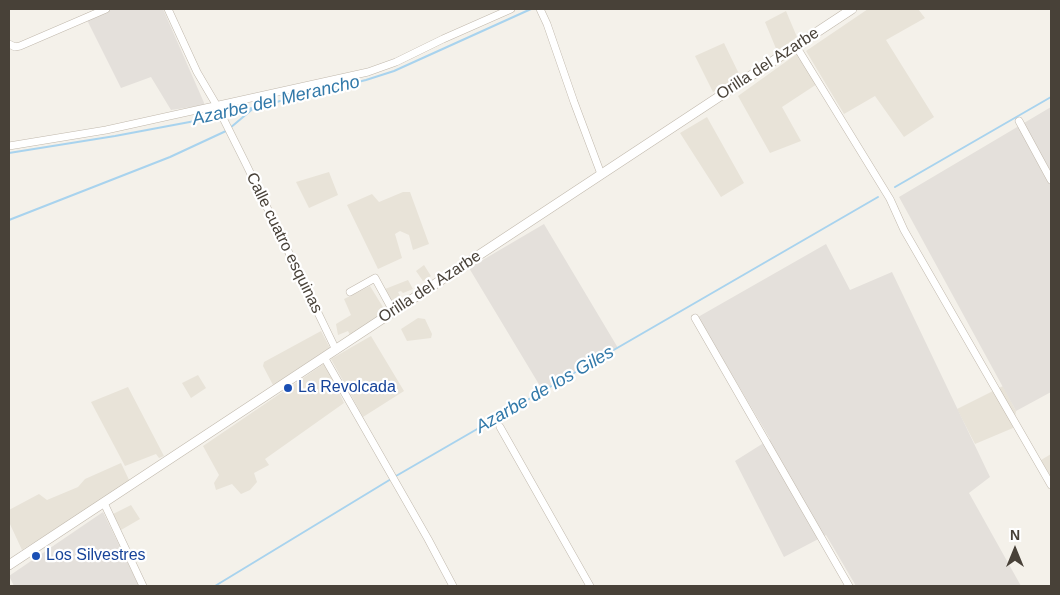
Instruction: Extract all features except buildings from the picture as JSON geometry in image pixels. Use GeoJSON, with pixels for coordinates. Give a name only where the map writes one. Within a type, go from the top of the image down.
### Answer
{"type":"FeatureCollection","features":[{"type":"Feature","properties":{"kind":"street"},"geometry":{"type":"LineString","coordinates":[[9,44],[15,47],[20,46],[106,9]]}},
{"type":"Feature","properties":{"kind":"street"},"geometry":{"type":"LineString","coordinates":[[168,9],[197,72],[219,111]]}},
{"type":"Feature","properties":{"kind":"street"},"geometry":{"type":"LineString","coordinates":[[9,146],[219,111],[292,88],[368,72],[396,62],[511,9]]}},
{"type":"Feature","properties":{"kind":"street"},"geometry":{"type":"LineString","coordinates":[[540,9],[601,174]]}},
{"type":"Feature","properties":{"kind":"street","name":"Orilla del Azarbe"},"geometry":{"type":"LineString","coordinates":[[9,565],[852,9]]}},
{"type":"Feature","properties":{"kind":"street"},"geometry":{"type":"LineString","coordinates":[[796,46],[890,199],[904,230],[1051,485]]}},
{"type":"Feature","properties":{"kind":"street","name":"Calle cuatro esquinas"},"geometry":{"type":"LineString","coordinates":[[219,111],[336,350]]}},
{"type":"Feature","properties":{"kind":"street"},"geometry":{"type":"LineString","coordinates":[[1019,122],[1051,180]]}},
{"type":"Feature","properties":{"kind":"street"},"geometry":{"type":"LineString","coordinates":[[350,292],[376,278],[393,311]]}},
{"type":"Feature","properties":{"kind":"street"},"geometry":{"type":"LineString","coordinates":[[695,318],[849,586]]}},
{"type":"Feature","properties":{"kind":"street"},"geometry":{"type":"LineString","coordinates":[[324,357],[454,586]]}},
{"type":"Feature","properties":{"kind":"street"},"geometry":{"type":"LineString","coordinates":[[500,427],[590,586]]}},
{"type":"Feature","properties":{"kind":"street"},"geometry":{"type":"LineString","coordinates":[[104,503],[143,586]]}},
{"type":"Feature","properties":{"kind":"shaded area"},"geometry":{"type":"Polygon","coordinates":[[[97,9],[163,9],[205,105],[171,110],[151,77],[121,88],[84,14],[97,9]]]}},
{"type":"Feature","properties":{"kind":"shaded area"},"geometry":{"type":"Polygon","coordinates":[[[868,9],[918,9],[925,18],[886,40],[934,117],[904,137],[875,96],[844,114],[806,51],[868,9]]]}},
{"type":"Feature","properties":{"kind":"shaded area"},"geometry":{"type":"Polygon","coordinates":[[[786,11],[797,37],[777,51],[765,22],[786,11]]]}},
{"type":"Feature","properties":{"kind":"shaded area"},"geometry":{"type":"Polygon","coordinates":[[[724,43],[740,76],[713,92],[695,56],[724,43]]]}},
{"type":"Feature","properties":{"kind":"shaded area"},"geometry":{"type":"Polygon","coordinates":[[[798,53],[817,84],[782,107],[801,141],[770,153],[738,96],[798,53]]]}},
{"type":"Feature","properties":{"kind":"shaded area"},"geometry":{"type":"Polygon","coordinates":[[[1051,107],[1051,392],[1016,411],[899,197],[1051,107]]]}},
{"type":"Feature","properties":{"kind":"shaded area"},"geometry":{"type":"Polygon","coordinates":[[[707,117],[744,183],[721,197],[680,133],[707,117]]]}},
{"type":"Feature","properties":{"kind":"shaded area"},"geometry":{"type":"Polygon","coordinates":[[[329,172],[338,195],[309,208],[296,182],[329,172]]]}},
{"type":"Feature","properties":{"kind":"shaded area"},"geometry":{"type":"Polygon","coordinates":[[[403,192],[410,192],[429,244],[413,250],[409,235],[400,231],[395,234],[402,258],[378,269],[347,205],[372,194],[379,202],[403,192]]]}},
{"type":"Feature","properties":{"kind":"shaded area"},"geometry":{"type":"Polygon","coordinates":[[[544,224],[618,348],[543,391],[469,268],[544,224]]]}},
{"type":"Feature","properties":{"kind":"shaded area"},"geometry":{"type":"Polygon","coordinates":[[[826,244],[850,290],[892,272],[990,477],[969,493],[1021,586],[856,586],[826,535],[784,557],[735,461],[770,439],[698,317],[826,244]]]}},
{"type":"Feature","properties":{"kind":"shaded area"},"geometry":{"type":"Polygon","coordinates":[[[424,265],[431,276],[423,281],[416,271],[424,265]]]}},
{"type":"Feature","properties":{"kind":"shaded area"},"geometry":{"type":"Polygon","coordinates":[[[408,280],[413,289],[403,293],[401,291],[398,292],[403,301],[394,306],[385,289],[408,280]]]}},
{"type":"Feature","properties":{"kind":"shaded area"},"geometry":{"type":"Polygon","coordinates":[[[370,286],[386,312],[350,335],[348,331],[338,335],[336,324],[351,315],[344,299],[370,286]]]}},
{"type":"Feature","properties":{"kind":"shaded area"},"geometry":{"type":"Polygon","coordinates":[[[418,318],[425,319],[432,334],[431,338],[407,341],[401,329],[418,318]]]}},
{"type":"Feature","properties":{"kind":"shaded area"},"geometry":{"type":"Polygon","coordinates":[[[321,331],[330,348],[273,385],[263,366],[264,362],[321,331]]]}},
{"type":"Feature","properties":{"kind":"shaded area"},"geometry":{"type":"Polygon","coordinates":[[[371,336],[404,391],[363,417],[331,359],[371,336]]]}},
{"type":"Feature","properties":{"kind":"shaded area"},"geometry":{"type":"Polygon","coordinates":[[[325,363],[344,403],[265,459],[269,465],[254,473],[257,482],[250,490],[241,494],[232,484],[216,490],[214,483],[219,475],[203,446],[325,363]]]}},
{"type":"Feature","properties":{"kind":"shaded area"},"geometry":{"type":"Polygon","coordinates":[[[198,375],[206,388],[191,398],[182,383],[198,375]]]}},
{"type":"Feature","properties":{"kind":"shaded area"},"geometry":{"type":"Polygon","coordinates":[[[1003,386],[1016,411],[1013,428],[975,444],[957,409],[1003,386]]]}},
{"type":"Feature","properties":{"kind":"shaded area"},"geometry":{"type":"Polygon","coordinates":[[[128,387],[164,456],[159,458],[156,454],[125,466],[91,402],[128,387]]]}},
{"type":"Feature","properties":{"kind":"shaded area"},"geometry":{"type":"Polygon","coordinates":[[[1051,454],[1051,477],[1041,460],[1051,454]]]}},
{"type":"Feature","properties":{"kind":"shaded area"},"geometry":{"type":"Polygon","coordinates":[[[121,463],[130,482],[22,550],[9,522],[9,510],[39,494],[47,500],[78,487],[85,479],[121,463]]]}},
{"type":"Feature","properties":{"kind":"shaded area"},"geometry":{"type":"Polygon","coordinates":[[[131,505],[140,519],[121,530],[113,514],[131,505]]]}},
{"type":"Feature","properties":{"kind":"shaded area"},"geometry":{"type":"Polygon","coordinates":[[[103,512],[139,586],[14,586],[9,576],[103,512]]]}},
{"type":"Feature","properties":{"kind":"waterway","name":"Azarbe del Merancho"},"geometry":{"type":"LineString","coordinates":[[9,153],[211,118],[366,80],[394,71],[531,9]]}},
{"type":"Feature","properties":{"kind":"waterway","name":"Azarbe de los Giles"},"geometry":{"type":"LineString","coordinates":[[895,187],[1051,97]]}},
{"type":"Feature","properties":{"kind":"waterway"},"geometry":{"type":"LineString","coordinates":[[230,128],[255,107]]}},
{"type":"Feature","properties":{"kind":"waterway"},"geometry":{"type":"LineString","coordinates":[[9,220],[170,157],[226,131]]}},
{"type":"Feature","properties":{"kind":"waterway","name":"Azarbe de los Giles"},"geometry":{"type":"LineString","coordinates":[[215,586],[396,476],[878,197]]}},
{"type":"Feature","properties":{"kind":"place","name":"La Revolcada"},"geometry":{"type":"Point","coordinates":[288,388]}},
{"type":"Feature","properties":{"kind":"place","name":"Los Silvestres"},"geometry":{"type":"Point","coordinates":[36,556]}}]}
